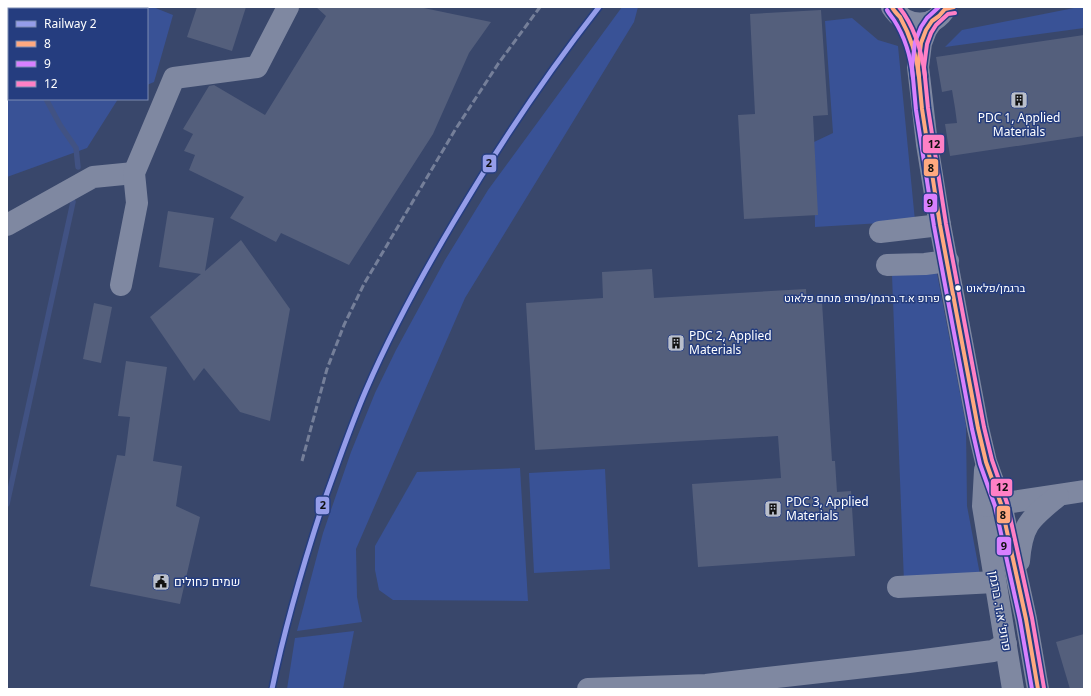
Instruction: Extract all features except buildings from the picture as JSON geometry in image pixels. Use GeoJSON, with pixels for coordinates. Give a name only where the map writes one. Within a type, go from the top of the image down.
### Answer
{"type":"FeatureCollection","features":[{"type":"Feature","properties":{"kind":"street"},"geometry":{"type":"LineString","coordinates":[[121,285],[137,203],[134,172],[174,78],[257,67],[288,7]]}},
{"type":"Feature","properties":{"kind":"street"},"geometry":{"type":"LineString","coordinates":[[896,12],[914,24],[923,24],[944,11]]}},
{"type":"Feature","properties":{"kind":"street","name":"פרופ׳ א.ד. ברגמן"},"geometry":{"type":"LineString","coordinates":[[944,11],[926,30],[921,43],[918,71],[926,137],[940,225],[948,261],[970,386],[986,462],[992,505],[996,582],[1013,689]]}},
{"type":"Feature","properties":{"kind":"street","name":"פרופ׳ א.ד. ברגמן"},"geometry":{"type":"LineString","coordinates":[[896,12],[918,71]]}},
{"type":"Feature","properties":{"kind":"street"},"geometry":{"type":"LineString","coordinates":[[7,225],[94,177],[134,172]]}},
{"type":"Feature","properties":{"kind":"street"},"geometry":{"type":"LineString","coordinates":[[880,232],[940,225]]}},
{"type":"Feature","properties":{"kind":"street"},"geometry":{"type":"LineString","coordinates":[[887,265],[925,264],[948,261]]}},
{"type":"Feature","properties":{"kind":"street"},"geometry":{"type":"LineString","coordinates":[[992,505],[1084,491]]}},
{"type":"Feature","properties":{"kind":"street"},"geometry":{"type":"LineString","coordinates":[[1020,590],[1020,544],[1024,532],[1029,523],[1039,512],[1058,496]]}},
{"type":"Feature","properties":{"kind":"street","name":"פרופ׳ א.ד. ברגמן"},"geometry":{"type":"LineString","coordinates":[[992,505],[1020,590],[1034,618],[1038,689]]}},
{"type":"Feature","properties":{"kind":"street"},"geometry":{"type":"LineString","coordinates":[[898,587],[996,582]]}},
{"type":"Feature","properties":{"kind":"street"},"geometry":{"type":"LineString","coordinates":[[588,689],[706,685],[993,651],[1006,644]]}},
{"type":"Feature","properties":{"kind":"shaded area"},"geometry":{"type":"Polygon","coordinates":[[[7,7],[153,7],[173,15],[154,82],[148,85],[148,8],[8,8],[8,100],[117,100],[87,148],[7,177],[7,7]]]}},
{"type":"Feature","properties":{"kind":"shaded area"},"geometry":{"type":"Polygon","coordinates":[[[622,7],[638,7],[634,22],[465,298],[356,549],[357,597],[362,622],[297,631],[323,533],[351,452],[375,393],[396,350],[445,260],[488,190],[622,7]]]}},
{"type":"Feature","properties":{"kind":"shaded area"},"geometry":{"type":"Polygon","coordinates":[[[1084,7],[1084,28],[945,47],[962,30],[1084,7]]]}},
{"type":"Feature","properties":{"kind":"shaded area"},"geometry":{"type":"Polygon","coordinates":[[[852,18],[878,40],[898,46],[915,221],[815,227],[814,142],[833,133],[825,21],[852,18]]]}},
{"type":"Feature","properties":{"kind":"shaded area"},"geometry":{"type":"Polygon","coordinates":[[[937,273],[966,425],[967,506],[981,580],[904,582],[892,275],[937,273]]]}},
{"type":"Feature","properties":{"kind":"shaded area"},"geometry":{"type":"Polygon","coordinates":[[[520,468],[528,601],[393,600],[379,590],[375,570],[375,546],[417,472],[520,468]]]}},
{"type":"Feature","properties":{"kind":"shaded area"},"geometry":{"type":"Polygon","coordinates":[[[605,469],[610,569],[534,573],[529,473],[605,469]]]}},
{"type":"Feature","properties":{"kind":"shaded area"},"geometry":{"type":"Polygon","coordinates":[[[354,631],[343,689],[287,689],[295,638],[354,631]]]}},
{"type":"Feature","properties":{"kind":"waterway"},"geometry":{"type":"LineString","coordinates":[[47,100],[60,125],[76,148],[78,167]]}},
{"type":"Feature","properties":{"kind":"waterway"},"geometry":{"type":"LineString","coordinates":[[7,504],[73,202]]}},
{"type":"Feature","properties":{"kind":"railway"},"geometry":{"type":"LineString","coordinates":[[302,461],[327,369],[344,325],[364,284],[455,130],[498,64],[540,7]]}},
{"type":"Feature","properties":{"kind":"rail line","name":"2"},"geometry":{"type":"LineString","coordinates":[[272,689],[295,596],[323,504],[360,404],[386,347],[429,264],[487,167],[522,113],[599,7]]}},
{"type":"Feature","properties":{"kind":"transit line","name":"8"},"geometry":{"type":"LineString","coordinates":[[892,7],[904,24],[910,39],[917,62],[919,77]]}},
{"type":"Feature","properties":{"kind":"transit line","name":"12"},"geometry":{"type":"LineString","coordinates":[[899,7],[913,31],[922,58],[925,76]]}},
{"type":"Feature","properties":{"kind":"transit line","name":"9"},"geometry":{"type":"LineString","coordinates":[[939,7],[927,18],[921,27],[915,42],[912,67],[916,110],[934,226],[972,429],[980,464],[995,506],[1020,620],[1032,689]]}},
{"type":"Feature","properties":{"kind":"transit line","name":"8"},"geometry":{"type":"LineString","coordinates":[[954,7],[945,9],[932,21],[926,30],[921,43],[918,67],[922,109],[940,225],[978,428],[986,462],[1001,504],[1026,619],[1038,689]]}},
{"type":"Feature","properties":{"kind":"transit line","name":"9"},"geometry":{"type":"LineString","coordinates":[[887,10],[898,27],[904,41],[911,63],[913,78]]}},
{"type":"Feature","properties":{"kind":"transit line","name":"12"},"geometry":{"type":"LineString","coordinates":[[955,13],[948,14],[936,25],[927,44],[924,67],[928,108],[946,224],[984,427],[992,460],[1007,503],[1032,618],[1044,688]]}},
{"type":"Feature","properties":{"kind":"place","name":"PDC 1, Applied Materials"},"geometry":{"type":"Point","coordinates":[1019,100]}},
{"type":"Feature","properties":{"kind":"place","name":"ברגמן/פלאוט"},"geometry":{"type":"Point","coordinates":[958,288]}},
{"type":"Feature","properties":{"kind":"place","name":"פרופ א.ד.ברגמן/פרופ מנחם פלאוט"},"geometry":{"type":"Point","coordinates":[948,298]}},
{"type":"Feature","properties":{"kind":"place","name":"PDC 2, Applied Materials"},"geometry":{"type":"Point","coordinates":[676,343]}},
{"type":"Feature","properties":{"kind":"place","name":"PDC 3, Applied Materials"},"geometry":{"type":"Point","coordinates":[773,509]}},
{"type":"Feature","properties":{"kind":"place","name":"שמים כחולים"},"geometry":{"type":"Point","coordinates":[161,582]}}]}
